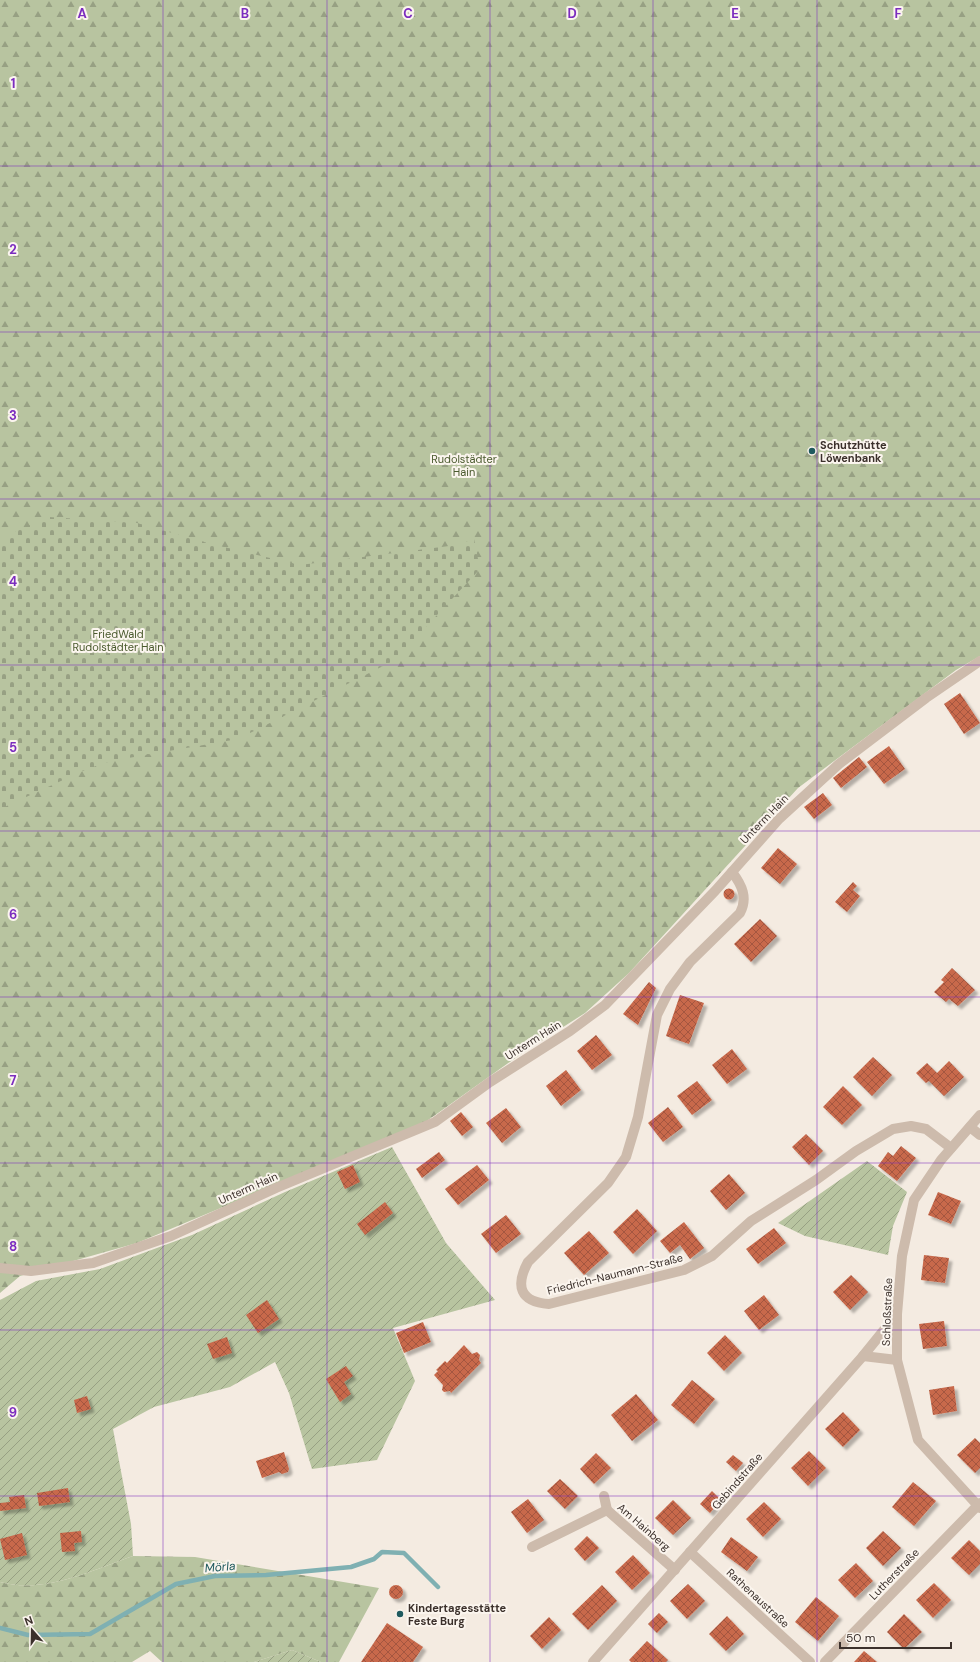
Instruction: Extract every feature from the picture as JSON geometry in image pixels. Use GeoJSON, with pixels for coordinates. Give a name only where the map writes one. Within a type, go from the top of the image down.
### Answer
{"type":"FeatureCollection","features":[{"type":"Feature","properties":{"kind":"street","name":"Unterm Hain"},"geometry":{"type":"LineString","coordinates":[[0,1268],[31,1271],[93,1263],[171,1236],[276,1188],[435,1122],[490,1082],[570,1031],[605,1005],[732,872],[779,819],[839,764],[926,698],[980,661]]}},
{"type":"Feature","properties":{"kind":"street","name":"Friedrich-Naumann-Straße"},"geometry":{"type":"LineString","coordinates":[[732,872],[742,885],[745,899],[743,907],[740,914],[690,962],[670,989],[657,1015],[638,1117],[626,1157],[608,1183],[528,1262],[522,1272],[521,1287],[525,1294],[530,1300],[536,1303],[549,1304],[690,1267],[712,1256],[751,1221],[816,1180],[856,1151],[893,1129],[911,1126],[926,1129],[951,1148]]}},
{"type":"Feature","properties":{"kind":"street","name":"Schloßstraße"},"geometry":{"type":"LineString","coordinates":[[979,1506],[918,1440],[897,1360],[897,1314],[902,1256],[914,1200],[951,1148],[980,1115]]}},
{"type":"Feature","properties":{"kind":"street"},"geometry":{"type":"LineString","coordinates":[[970,1127],[980,1135]]}},
{"type":"Feature","properties":{"kind":"street","name":"Gebindstraße"},"geometry":{"type":"LineString","coordinates":[[593,1662],[863,1356],[897,1314]]}},
{"type":"Feature","properties":{"kind":"street"},"geometry":{"type":"LineString","coordinates":[[863,1356],[897,1360]]}},
{"type":"Feature","properties":{"kind":"street"},"geometry":{"type":"LineString","coordinates":[[604,1496],[607,1510]]}},
{"type":"Feature","properties":{"kind":"street","name":"Lutherstraße"},"geometry":{"type":"LineString","coordinates":[[825,1662],[979,1506]]}},
{"type":"Feature","properties":{"kind":"street","name":"Am Hainberg"},"geometry":{"type":"LineString","coordinates":[[532,1547],[607,1510],[674,1570]]}},
{"type":"Feature","properties":{"kind":"street","name":"Rathenaustraße"},"geometry":{"type":"LineString","coordinates":[[690,1552],[810,1662]]}},
{"type":"Feature","properties":{"kind":"green space","name":"Rudolstädter Hain"},"geometry":{"type":"Polygon","coordinates":[[[0,0],[980,0],[980,656],[956,670],[798,788],[629,973],[585,1013],[521,1054],[424,1123],[137,1243],[20,1276],[0,1293],[0,0]]]}},
{"type":"Feature","properties":{"kind":"green space","name":"FriedWald Rudolstädter Hain"},"geometry":{"type":"Polygon","coordinates":[[[49,517],[137,523],[211,544],[300,565],[457,545],[474,539],[480,569],[395,660],[238,739],[111,761],[87,769],[0,809],[0,538],[49,517]]]}},
{"type":"Feature","properties":{"kind":"green space"},"geometry":{"type":"Polygon","coordinates":[[[392,1147],[446,1243],[495,1300],[393,1328],[415,1381],[377,1460],[312,1469],[289,1393],[275,1362],[230,1387],[154,1407],[113,1429],[131,1524],[133,1556],[84,1574],[51,1583],[17,1585],[0,1582],[0,1300],[36,1281],[100,1269],[192,1235],[285,1192],[392,1147]]]}},
{"type":"Feature","properties":{"kind":"green space"},"geometry":{"type":"Polygon","coordinates":[[[867,1161],[907,1192],[893,1226],[888,1255],[805,1236],[778,1223],[867,1161]]]}},
{"type":"Feature","properties":{"kind":"green space"},"geometry":{"type":"Polygon","coordinates":[[[133,1556],[195,1557],[379,1588],[339,1662],[321,1662],[292,1650],[254,1662],[162,1662],[150,1651],[132,1662],[0,1662],[0,1582],[17,1585],[51,1583],[84,1574],[133,1556]]]}},
{"type":"Feature","properties":{"kind":"green space"},"geometry":{"type":"Polygon","coordinates":[[[292,1650],[321,1662],[254,1662],[292,1650]]]}},
{"type":"Feature","properties":{"kind":"building","name":"Schutzhütte Löwenbank"},"geometry":{"type":"Polygon","coordinates":[[[813,447],[816,453],[812,456],[808,449],[813,447]]]}},
{"type":"Feature","properties":{"kind":"building"},"geometry":{"type":"Polygon","coordinates":[[[960,693],[980,723],[964,734],[944,704],[960,693]]]}},
{"type":"Feature","properties":{"kind":"building"},"geometry":{"type":"Polygon","coordinates":[[[889,746],[905,769],[884,784],[867,762],[889,746]]]}},
{"type":"Feature","properties":{"kind":"building"},"geometry":{"type":"Polygon","coordinates":[[[859,757],[867,767],[841,788],[833,778],[859,757]]]}},
{"type":"Feature","properties":{"kind":"building"},"geometry":{"type":"Polygon","coordinates":[[[823,793],[832,805],[814,819],[804,807],[823,793]]]}},
{"type":"Feature","properties":{"kind":"building"},"geometry":{"type":"Polygon","coordinates":[[[778,848],[797,864],[780,884],[761,868],[778,848]]]}},
{"type":"Feature","properties":{"kind":"building"},"geometry":{"type":"Polygon","coordinates":[[[853,882],[857,886],[853,890],[860,896],[847,912],[835,902],[853,882]]]}},
{"type":"Feature","properties":{"kind":"building"},"geometry":{"type":"Polygon","coordinates":[[[727,889],[731,889],[733,890],[733,898],[727,899],[724,896],[724,892],[727,889]]]}},
{"type":"Feature","properties":{"kind":"building"},"geometry":{"type":"Polygon","coordinates":[[[760,919],[777,936],[751,962],[734,944],[760,919]]]}},
{"type":"Feature","properties":{"kind":"building"},"geometry":{"type":"Polygon","coordinates":[[[952,968],[975,990],[958,1006],[949,999],[946,1002],[934,992],[944,982],[941,980],[952,968]]]}},
{"type":"Feature","properties":{"kind":"building"},"geometry":{"type":"Polygon","coordinates":[[[649,982],[656,988],[638,1025],[623,1014],[649,982]]]}},
{"type":"Feature","properties":{"kind":"building"},"geometry":{"type":"Polygon","coordinates":[[[680,995],[704,1003],[689,1044],[666,1036],[680,995]]]}},
{"type":"Feature","properties":{"kind":"building"},"geometry":{"type":"Polygon","coordinates":[[[596,1035],[612,1055],[592,1070],[577,1051],[596,1035]]]}},
{"type":"Feature","properties":{"kind":"building"},"geometry":{"type":"Polygon","coordinates":[[[732,1049],[747,1069],[727,1084],[712,1065],[732,1049]]]}},
{"type":"Feature","properties":{"kind":"building"},"geometry":{"type":"Polygon","coordinates":[[[873,1057],[892,1075],[872,1096],[853,1077],[873,1057]]]}},
{"type":"Feature","properties":{"kind":"building"},"geometry":{"type":"Polygon","coordinates":[[[949,1061],[964,1077],[944,1096],[929,1081],[926,1083],[916,1073],[927,1063],[937,1073],[949,1061]]]}},
{"type":"Feature","properties":{"kind":"building"},"geometry":{"type":"Polygon","coordinates":[[[566,1070],[581,1090],[561,1106],[546,1086],[566,1070]]]}},
{"type":"Feature","properties":{"kind":"building"},"geometry":{"type":"Polygon","coordinates":[[[697,1081],[712,1100],[692,1115],[677,1096],[697,1081]]]}},
{"type":"Feature","properties":{"kind":"building"},"geometry":{"type":"Polygon","coordinates":[[[843,1086],[862,1105],[842,1125],[823,1107],[843,1086]]]}},
{"type":"Feature","properties":{"kind":"building"},"geometry":{"type":"Polygon","coordinates":[[[668,1107],[683,1127],[663,1142],[648,1123],[668,1107]]]}},
{"type":"Feature","properties":{"kind":"building"},"geometry":{"type":"Polygon","coordinates":[[[506,1108],[521,1127],[502,1143],[486,1123],[506,1108]]]}},
{"type":"Feature","properties":{"kind":"building"},"geometry":{"type":"Polygon","coordinates":[[[461,1112],[473,1127],[462,1136],[450,1121],[461,1112]]]}},
{"type":"Feature","properties":{"kind":"building"},"geometry":{"type":"Polygon","coordinates":[[[806,1134],[823,1151],[809,1165],[792,1147],[806,1134]]]}},
{"type":"Feature","properties":{"kind":"building"},"geometry":{"type":"Polygon","coordinates":[[[901,1146],[916,1158],[897,1181],[878,1166],[888,1152],[893,1156],[901,1146]]]}},
{"type":"Feature","properties":{"kind":"building"},"geometry":{"type":"Polygon","coordinates":[[[439,1152],[445,1160],[422,1178],[416,1169],[439,1152]]]}},
{"type":"Feature","properties":{"kind":"building"},"geometry":{"type":"Polygon","coordinates":[[[353,1165],[360,1182],[345,1189],[337,1172],[353,1165]]]}},
{"type":"Feature","properties":{"kind":"building"},"geometry":{"type":"Polygon","coordinates":[[[477,1165],[489,1180],[458,1205],[445,1189],[477,1165]]]}},
{"type":"Feature","properties":{"kind":"building"},"geometry":{"type":"Polygon","coordinates":[[[729,1174],[745,1193],[726,1210],[710,1191],[729,1174]]]}},
{"type":"Feature","properties":{"kind":"building"},"geometry":{"type":"Polygon","coordinates":[[[938,1192],[961,1201],[951,1224],[928,1215],[938,1192]]]}},
{"type":"Feature","properties":{"kind":"building"},"geometry":{"type":"Polygon","coordinates":[[[385,1202],[393,1213],[365,1235],[357,1224],[385,1202]]]}},
{"type":"Feature","properties":{"kind":"building"},"geometry":{"type":"Polygon","coordinates":[[[637,1209],[657,1231],[633,1254],[613,1232],[637,1209]]]}},
{"type":"Feature","properties":{"kind":"building"},"geometry":{"type":"Polygon","coordinates":[[[506,1215],[521,1234],[496,1253],[481,1234],[506,1215]]]}},
{"type":"Feature","properties":{"kind":"building"},"geometry":{"type":"Polygon","coordinates":[[[684,1222],[704,1248],[690,1259],[680,1245],[670,1253],[660,1241],[684,1222]]]}},
{"type":"Feature","properties":{"kind":"building"},"geometry":{"type":"Polygon","coordinates":[[[774,1228],[786,1243],[758,1264],[746,1249],[774,1228]]]}},
{"type":"Feature","properties":{"kind":"building"},"geometry":{"type":"Polygon","coordinates":[[[589,1231],[609,1253],[584,1275],[564,1253],[589,1231]]]}},
{"type":"Feature","properties":{"kind":"building"},"geometry":{"type":"Polygon","coordinates":[[[924,1255],[949,1258],[945,1283],[921,1280],[924,1255]]]}},
{"type":"Feature","properties":{"kind":"building"},"geometry":{"type":"Polygon","coordinates":[[[851,1275],[868,1292],[850,1310],[833,1292],[851,1275]]]}},
{"type":"Feature","properties":{"kind":"building"},"geometry":{"type":"Polygon","coordinates":[[[764,1295],[779,1315],[759,1330],[744,1311],[764,1295]]]}},
{"type":"Feature","properties":{"kind":"building"},"geometry":{"type":"Polygon","coordinates":[[[267,1300],[279,1319],[258,1333],[246,1315],[267,1300]]]}},
{"type":"Feature","properties":{"kind":"building"},"geometry":{"type":"Polygon","coordinates":[[[944,1321],[947,1346],[923,1349],[919,1324],[944,1321]]]}},
{"type":"Feature","properties":{"kind":"building"},"geometry":{"type":"Polygon","coordinates":[[[423,1322],[431,1342],[404,1353],[396,1333],[423,1322]]]}},
{"type":"Feature","properties":{"kind":"building"},"geometry":{"type":"Polygon","coordinates":[[[725,1335],[742,1353],[724,1371],[707,1353],[725,1335]]]}},
{"type":"Feature","properties":{"kind":"building"},"geometry":{"type":"Polygon","coordinates":[[[227,1337],[232,1353],[213,1359],[207,1344],[227,1337]]]}},
{"type":"Feature","properties":{"kind":"building"},"geometry":{"type":"Polygon","coordinates":[[[464,1345],[472,1354],[477,1352],[480,1355],[479,1360],[481,1363],[451,1393],[450,1391],[444,1392],[442,1390],[443,1385],[434,1375],[438,1371],[436,1370],[445,1361],[447,1363],[464,1345]]]}},
{"type":"Feature","properties":{"kind":"building"},"geometry":{"type":"Polygon","coordinates":[[[346,1366],[353,1376],[344,1382],[351,1394],[340,1402],[326,1379],[346,1366]]]}},
{"type":"Feature","properties":{"kind":"building"},"geometry":{"type":"Polygon","coordinates":[[[692,1380],[715,1399],[694,1424],[671,1405],[692,1380]]]}},
{"type":"Feature","properties":{"kind":"building"},"geometry":{"type":"Polygon","coordinates":[[[954,1386],[957,1411],[933,1415],[929,1390],[954,1386]]]}},
{"type":"Feature","properties":{"kind":"building"},"geometry":{"type":"Polygon","coordinates":[[[636,1394],[658,1420],[632,1441],[611,1415],[636,1394]]]}},
{"type":"Feature","properties":{"kind":"building"},"geometry":{"type":"Polygon","coordinates":[[[87,1396],[91,1409],[77,1413],[74,1400],[87,1396]]]}},
{"type":"Feature","properties":{"kind":"building"},"geometry":{"type":"Polygon","coordinates":[[[843,1412],[860,1430],[843,1447],[825,1429],[843,1412]]]}},
{"type":"Feature","properties":{"kind":"building"},"geometry":{"type":"Polygon","coordinates":[[[975,1438],[980,1443],[980,1468],[975,1473],[957,1455],[975,1438]]]}},
{"type":"Feature","properties":{"kind":"building"},"geometry":{"type":"Polygon","coordinates":[[[809,1451],[826,1468],[808,1486],[791,1468],[809,1451]]]}},
{"type":"Feature","properties":{"kind":"building"},"geometry":{"type":"Polygon","coordinates":[[[284,1452],[289,1469],[288,1472],[282,1474],[279,1472],[262,1478],[256,1461],[284,1452]]]}},
{"type":"Feature","properties":{"kind":"building"},"geometry":{"type":"Polygon","coordinates":[[[596,1453],[611,1468],[594,1484],[580,1469],[596,1453]]]}},
{"type":"Feature","properties":{"kind":"building"},"geometry":{"type":"Polygon","coordinates":[[[733,1455],[743,1463],[736,1471],[726,1462],[733,1455]]]}},
{"type":"Feature","properties":{"kind":"building"},"geometry":{"type":"Polygon","coordinates":[[[560,1479],[578,1496],[565,1509],[547,1491],[560,1479]]]}},
{"type":"Feature","properties":{"kind":"building"},"geometry":{"type":"Polygon","coordinates":[[[913,1482],[936,1501],[914,1526],[892,1507],[913,1482]]]}},
{"type":"Feature","properties":{"kind":"building"},"geometry":{"type":"Polygon","coordinates":[[[68,1488],[70,1502],[39,1506],[37,1493],[68,1488]]]}},
{"type":"Feature","properties":{"kind":"building"},"geometry":{"type":"Polygon","coordinates":[[[712,1491],[721,1500],[710,1513],[700,1504],[712,1491]]]}},
{"type":"Feature","properties":{"kind":"building"},"geometry":{"type":"Polygon","coordinates":[[[24,1495],[26,1508],[0,1511],[0,1503],[10,1502],[9,1497],[24,1495]]]}},
{"type":"Feature","properties":{"kind":"building"},"geometry":{"type":"Polygon","coordinates":[[[528,1499],[544,1520],[527,1533],[511,1512],[528,1499]]]}},
{"type":"Feature","properties":{"kind":"building"},"geometry":{"type":"Polygon","coordinates":[[[673,1500],[691,1518],[673,1535],[655,1518],[673,1500]]]}},
{"type":"Feature","properties":{"kind":"building"},"geometry":{"type":"Polygon","coordinates":[[[764,1502],[781,1519],[763,1537],[746,1519],[764,1502]]]}},
{"type":"Feature","properties":{"kind":"building"},"geometry":{"type":"Polygon","coordinates":[[[81,1531],[82,1542],[74,1543],[75,1551],[62,1552],[60,1533],[81,1531]]]}},
{"type":"Feature","properties":{"kind":"building"},"geometry":{"type":"Polygon","coordinates":[[[883,1531],[901,1548],[883,1566],[866,1548],[883,1531]]]}},
{"type":"Feature","properties":{"kind":"building"},"geometry":{"type":"Polygon","coordinates":[[[22,1533],[27,1555],[5,1560],[0,1539],[22,1533]]]}},
{"type":"Feature","properties":{"kind":"building"},"geometry":{"type":"Polygon","coordinates":[[[587,1536],[599,1548],[585,1561],[574,1549],[587,1536]]]}},
{"type":"Feature","properties":{"kind":"building"},"geometry":{"type":"Polygon","coordinates":[[[731,1537],[758,1557],[747,1571],[721,1552],[731,1537]]]}},
{"type":"Feature","properties":{"kind":"building"},"geometry":{"type":"Polygon","coordinates":[[[969,1540],[980,1551],[980,1564],[969,1575],[951,1558],[969,1540]]]}},
{"type":"Feature","properties":{"kind":"building"},"geometry":{"type":"Polygon","coordinates":[[[633,1555],[650,1573],[632,1590],[615,1572],[633,1555]]]}},
{"type":"Feature","properties":{"kind":"building"},"geometry":{"type":"Polygon","coordinates":[[[856,1563],[873,1581],[855,1598],[838,1580],[856,1563]]]}},
{"type":"Feature","properties":{"kind":"building"},"geometry":{"type":"Polygon","coordinates":[[[934,1583],[951,1600],[933,1618],[916,1600],[934,1583]]]}},
{"type":"Feature","properties":{"kind":"building"},"geometry":{"type":"Polygon","coordinates":[[[688,1584],[705,1601],[687,1619],[670,1601],[688,1584]]]}},
{"type":"Feature","properties":{"kind":"building"},"geometry":{"type":"Polygon","coordinates":[[[396,1585],[401,1587],[403,1592],[401,1597],[396,1599],[391,1597],[389,1592],[391,1587],[396,1585]]]}},
{"type":"Feature","properties":{"kind":"building"},"geometry":{"type":"Polygon","coordinates":[[[602,1585],[617,1601],[588,1630],[572,1614],[602,1585]]]}},
{"type":"Feature","properties":{"kind":"building"},"geometry":{"type":"Polygon","coordinates":[[[816,1597],[839,1616],[818,1641],[795,1622],[816,1597]]]}},
{"type":"Feature","properties":{"kind":"building"},"geometry":{"type":"Polygon","coordinates":[[[659,1613],[668,1622],[657,1633],[648,1624],[659,1613]]]}},
{"type":"Feature","properties":{"kind":"building"},"geometry":{"type":"Polygon","coordinates":[[[904,1614],[922,1632],[904,1649],[887,1632],[904,1614]]]}},
{"type":"Feature","properties":{"kind":"building"},"geometry":{"type":"Polygon","coordinates":[[[727,1616],[744,1634],[726,1651],[709,1634],[727,1616]]]}},
{"type":"Feature","properties":{"kind":"building"},"geometry":{"type":"Polygon","coordinates":[[[549,1617],[561,1630],[542,1649],[530,1636],[549,1617]]]}},
{"type":"Feature","properties":{"kind":"building"},"geometry":{"type":"Polygon","coordinates":[[[387,1623],[423,1647],[413,1662],[361,1662],[387,1623]]]}},
{"type":"Feature","properties":{"kind":"building"},"geometry":{"type":"Polygon","coordinates":[[[647,1641],[668,1660],[666,1662],[631,1662],[629,1660],[647,1641]]]}},
{"type":"Feature","properties":{"kind":"building"},"geometry":{"type":"Polygon","coordinates":[[[864,1651],[877,1662],[854,1662],[864,1651]]]}},
{"type":"Feature","properties":{"kind":"waterway","name":"Mörla"},"geometry":{"type":"LineString","coordinates":[[0,1628],[28,1635],[90,1634],[176,1584],[215,1576],[266,1575],[351,1567],[374,1559],[382,1552],[404,1553],[438,1587]]}},
{"type":"Feature","properties":{"kind":"place","name":"Schutzhütte Löwenbank"},"geometry":{"type":"Point","coordinates":[812,451]}},
{"type":"Feature","properties":{"kind":"place","name":"Kindertagesstätte Feste Burg"},"geometry":{"type":"Point","coordinates":[400,1614]}}]}
